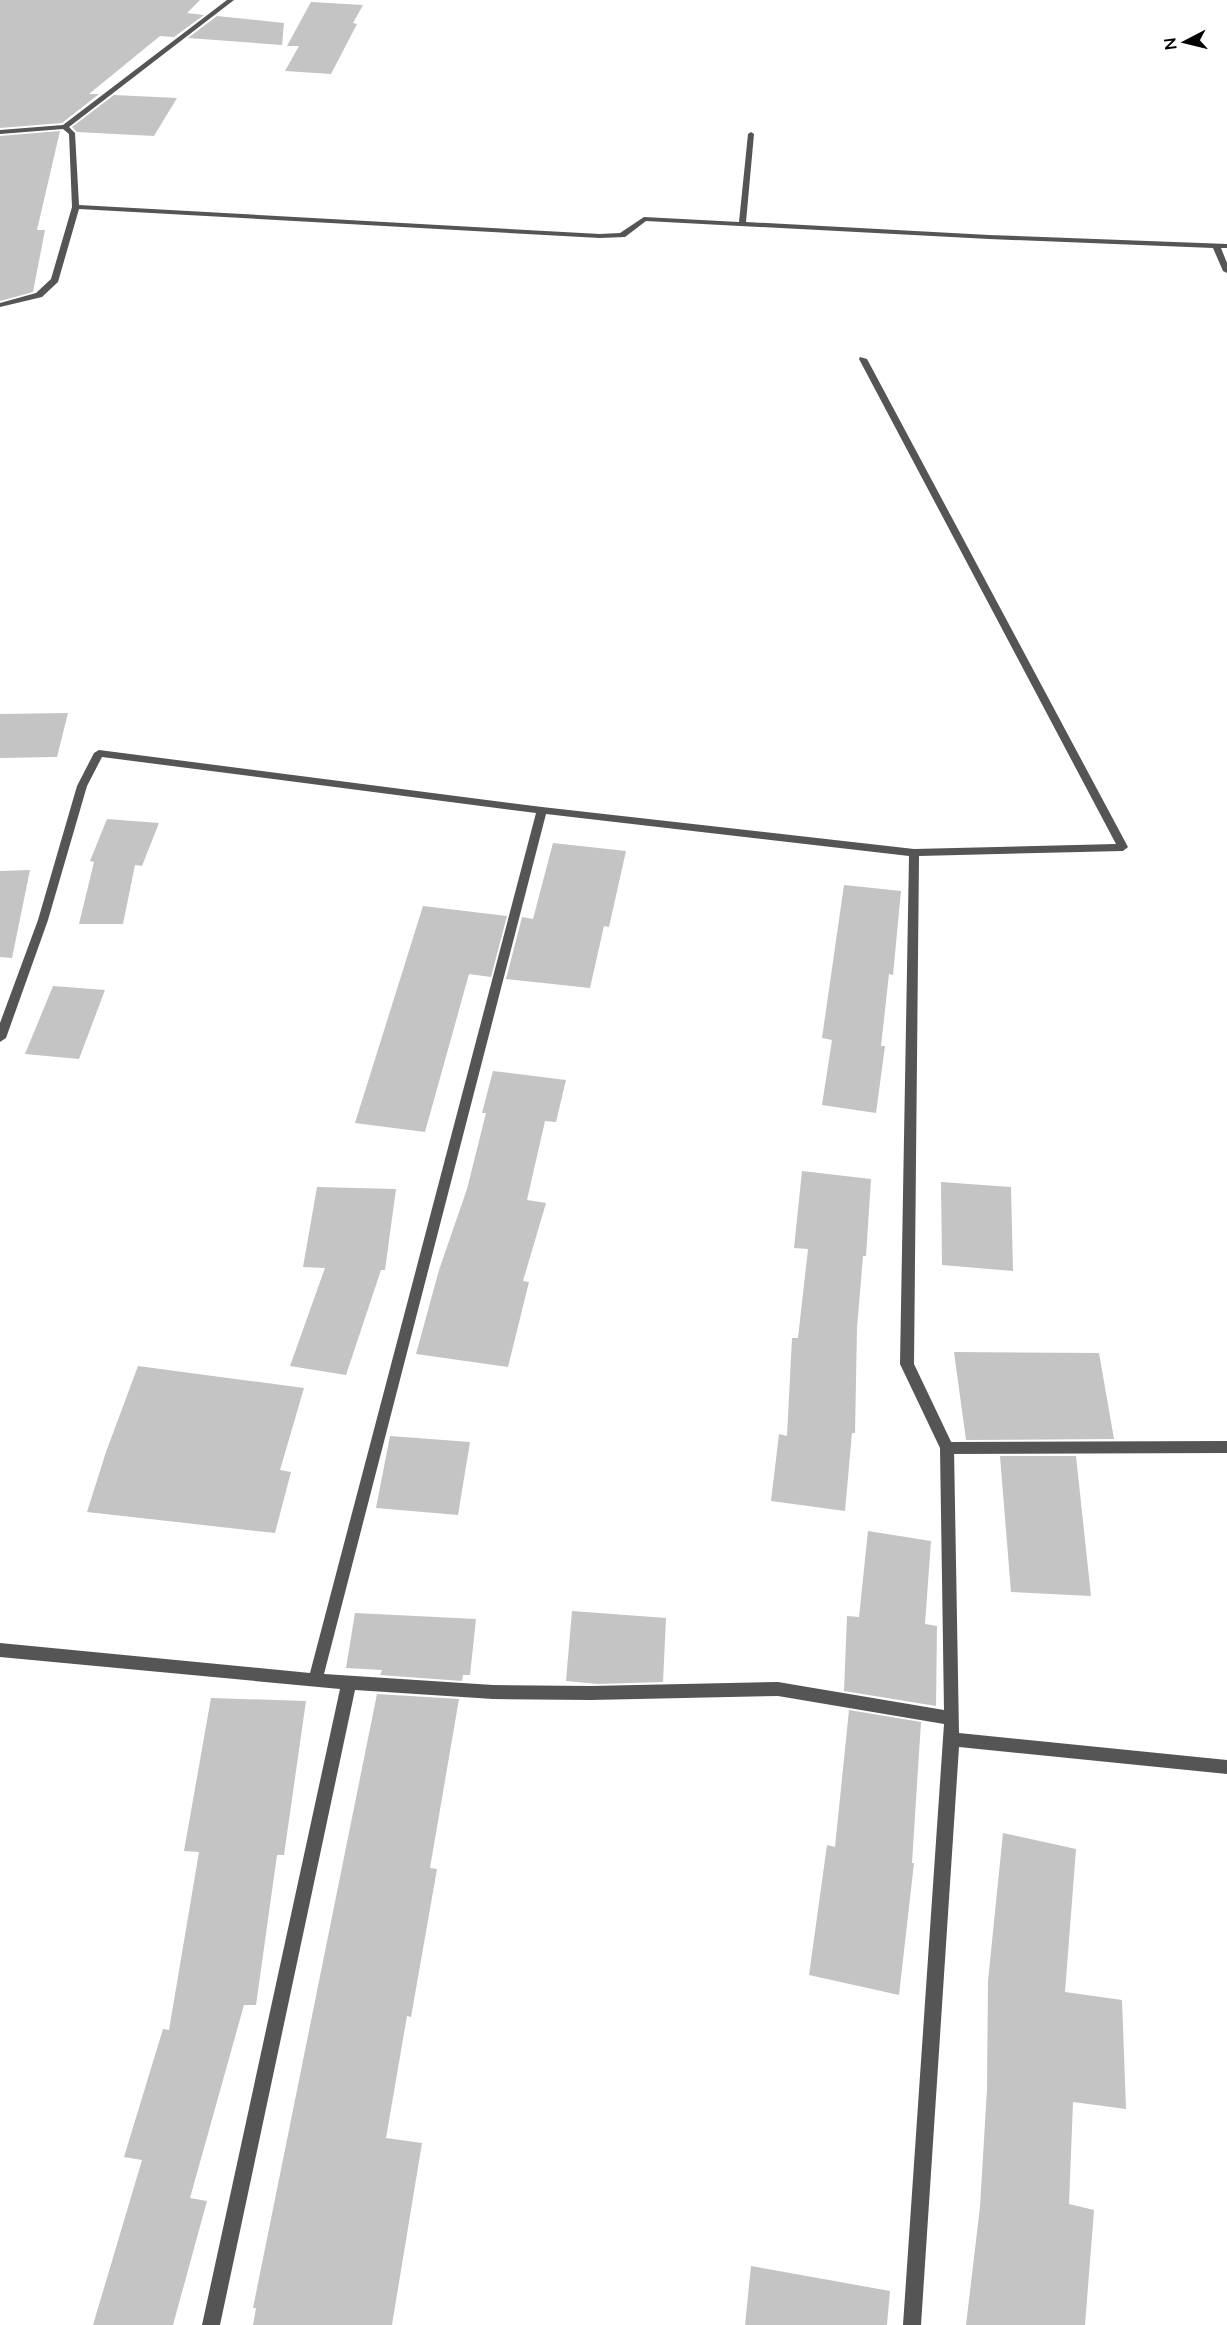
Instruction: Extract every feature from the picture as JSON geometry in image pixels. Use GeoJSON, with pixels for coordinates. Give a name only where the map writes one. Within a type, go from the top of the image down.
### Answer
{"type":"FeatureCollection","features":[{"type":"Feature","properties":{"kind":"street"},"geometry":{"type":"LineString","coordinates":[[0,132],[65,127],[231,0]]}},
{"type":"Feature","properties":{"kind":"street"},"geometry":{"type":"LineString","coordinates":[[0,305],[39,295],[55,280],[76,207],[72,133],[65,127]]}},
{"type":"Feature","properties":{"kind":"street"},"geometry":{"type":"LineString","coordinates":[[742,224],[751,134]]}},
{"type":"Feature","properties":{"kind":"street"},"geometry":{"type":"LineString","coordinates":[[76,207],[600,236],[622,235],[644,219],[1227,246]]}},
{"type":"Feature","properties":{"kind":"street"},"geometry":{"type":"LineString","coordinates":[[1216,246],[1227,271]]}},
{"type":"Feature","properties":{"kind":"street"},"geometry":{"type":"LineString","coordinates":[[0,1038],[43,920],[82,786],[99,753],[542,810],[914,853],[1123,847],[863,359]]}},
{"type":"Feature","properties":{"kind":"street"},"geometry":{"type":"LineString","coordinates":[[315,1680],[542,810]]}},
{"type":"Feature","properties":{"kind":"street"},"geometry":{"type":"LineString","coordinates":[[912,2325],[952,1738],[947,1448],[907,1364],[914,853]]}},
{"type":"Feature","properties":{"kind":"street"},"geometry":{"type":"LineString","coordinates":[[947,1448],[1227,1447]]}},
{"type":"Feature","properties":{"kind":"street"},"geometry":{"type":"LineString","coordinates":[[0,1650],[315,1680],[494,1692],[591,1693],[778,1689],[952,1718]]}},
{"type":"Feature","properties":{"kind":"street"},"geometry":{"type":"LineString","coordinates":[[211,2325],[349,1682]]}},
{"type":"Feature","properties":{"kind":"street"},"geometry":{"type":"LineString","coordinates":[[952,1738],[1227,1767]]}},
{"type":"Feature","properties":{"kind":"building"},"geometry":{"type":"Polygon","coordinates":[[[0,0],[200,0],[187,13],[204,15],[174,37],[160,36],[89,94],[99,94],[62,123],[0,128],[0,0]]]}},
{"type":"Feature","properties":{"kind":"building"},"geometry":{"type":"Polygon","coordinates":[[[311,2],[363,5],[353,23],[357,24],[331,74],[285,71],[299,46],[287,46],[311,2]]]}},
{"type":"Feature","properties":{"kind":"building"},"geometry":{"type":"Polygon","coordinates":[[[217,16],[284,23],[282,45],[188,38],[217,16]]]}},
{"type":"Feature","properties":{"kind":"building"},"geometry":{"type":"Polygon","coordinates":[[[114,95],[177,98],[154,136],[77,132],[72,127],[114,95]]]}},
{"type":"Feature","properties":{"kind":"building"},"geometry":{"type":"Polygon","coordinates":[[[60,131],[37,230],[45,230],[33,292],[0,301],[0,136],[60,131]]]}},
{"type":"Feature","properties":{"kind":"building"},"geometry":{"type":"Polygon","coordinates":[[[68,713],[57,757],[0,758],[0,714],[68,713]]]}},
{"type":"Feature","properties":{"kind":"building"},"geometry":{"type":"Polygon","coordinates":[[[107,819],[159,823],[142,866],[135,865],[123,924],[79,924],[94,862],[90,861],[107,819]]]}},
{"type":"Feature","properties":{"kind":"building"},"geometry":{"type":"Polygon","coordinates":[[[553,843],[626,851],[609,927],[604,926],[590,988],[506,979],[522,917],[533,919],[553,843]]]}},
{"type":"Feature","properties":{"kind":"building"},"geometry":{"type":"Polygon","coordinates":[[[30,870],[12,958],[0,957],[0,871],[30,870]]]}},
{"type":"Feature","properties":{"kind":"building"},"geometry":{"type":"Polygon","coordinates":[[[844,885],[901,891],[893,975],[889,974],[881,1046],[885,1046],[876,1113],[822,1105],[832,1040],[822,1038],[844,885]]]}},
{"type":"Feature","properties":{"kind":"building"},"geometry":{"type":"Polygon","coordinates":[[[423,906],[507,916],[491,977],[469,974],[425,1132],[355,1123],[423,906]]]}},
{"type":"Feature","properties":{"kind":"building"},"geometry":{"type":"Polygon","coordinates":[[[53,986],[105,990],[79,1059],[25,1054],[53,986]]]}},
{"type":"Feature","properties":{"kind":"building"},"geometry":{"type":"Polygon","coordinates":[[[493,1071],[566,1080],[556,1122],[545,1121],[527,1200],[546,1203],[523,1281],[529,1282],[508,1367],[416,1354],[439,1270],[467,1189],[486,1113],[482,1113],[493,1071]]]}},
{"type":"Feature","properties":{"kind":"building"},"geometry":{"type":"Polygon","coordinates":[[[802,1171],[871,1179],[866,1256],[863,1256],[857,1328],[855,1433],[852,1433],[845,1511],[771,1501],[779,1434],[787,1436],[792,1338],[798,1338],[808,1249],[794,1248],[802,1171]]]}},
{"type":"Feature","properties":{"kind":"building"},"geometry":{"type":"Polygon","coordinates":[[[941,1182],[1011,1187],[1013,1271],[942,1265],[941,1182]]]}},
{"type":"Feature","properties":{"kind":"building"},"geometry":{"type":"Polygon","coordinates":[[[317,1187],[396,1189],[385,1270],[381,1270],[346,1375],[290,1366],[325,1268],[303,1267],[317,1187]]]}},
{"type":"Feature","properties":{"kind":"building"},"geometry":{"type":"Polygon","coordinates":[[[954,1352],[1099,1353],[1114,1439],[966,1440],[954,1352]]]}},
{"type":"Feature","properties":{"kind":"building"},"geometry":{"type":"Polygon","coordinates":[[[138,1366],[304,1388],[280,1470],[291,1472],[275,1533],[87,1512],[106,1452],[138,1366]]]}},
{"type":"Feature","properties":{"kind":"building"},"geometry":{"type":"Polygon","coordinates":[[[390,1436],[470,1442],[458,1515],[376,1508],[390,1436]]]}},
{"type":"Feature","properties":{"kind":"building"},"geometry":{"type":"Polygon","coordinates":[[[1000,1456],[1076,1456],[1091,1596],[1011,1592],[1000,1456]]]}},
{"type":"Feature","properties":{"kind":"building"},"geometry":{"type":"Polygon","coordinates":[[[868,1531],[931,1541],[925,1624],[937,1626],[936,1706],[844,1691],[847,1616],[859,1617],[868,1531]]]}},
{"type":"Feature","properties":{"kind":"building"},"geometry":{"type":"Polygon","coordinates":[[[572,1611],[666,1618],[663,1682],[598,1684],[566,1681],[572,1611]]]}},
{"type":"Feature","properties":{"kind":"building"},"geometry":{"type":"Polygon","coordinates":[[[355,1613],[476,1619],[470,1675],[463,1675],[462,1681],[380,1675],[382,1670],[346,1668],[355,1613]]]}},
{"type":"Feature","properties":{"kind":"building"},"geometry":{"type":"Polygon","coordinates":[[[377,1694],[459,1699],[430,1868],[437,1869],[411,2017],[407,2016],[386,2138],[422,2143],[392,2325],[253,2325],[256,2308],[253,2308],[377,1694]]]}},
{"type":"Feature","properties":{"kind":"building"},"geometry":{"type":"Polygon","coordinates":[[[211,1698],[306,1701],[284,1855],[277,1855],[256,2005],[244,2005],[190,2198],[207,2201],[173,2325],[93,2325],[142,2160],[124,2157],[163,2029],[169,2030],[199,1852],[184,1851],[211,1698]]]}},
{"type":"Feature","properties":{"kind":"building"},"geometry":{"type":"Polygon","coordinates":[[[849,1710],[921,1722],[912,1863],[914,1863],[899,1995],[809,1975],[827,1845],[835,1847],[849,1710]]]}},
{"type":"Feature","properties":{"kind":"building"},"geometry":{"type":"Polygon","coordinates":[[[1003,1833],[1076,1849],[1065,1992],[1122,2000],[1126,2109],[1073,2102],[1069,2204],[1094,2210],[1085,2325],[966,2325],[980,2207],[987,2089],[988,1981],[1003,1833]]]}},
{"type":"Feature","properties":{"kind":"building"},"geometry":{"type":"Polygon","coordinates":[[[751,2266],[890,2291],[887,2325],[745,2325],[751,2266]]]}}]}
